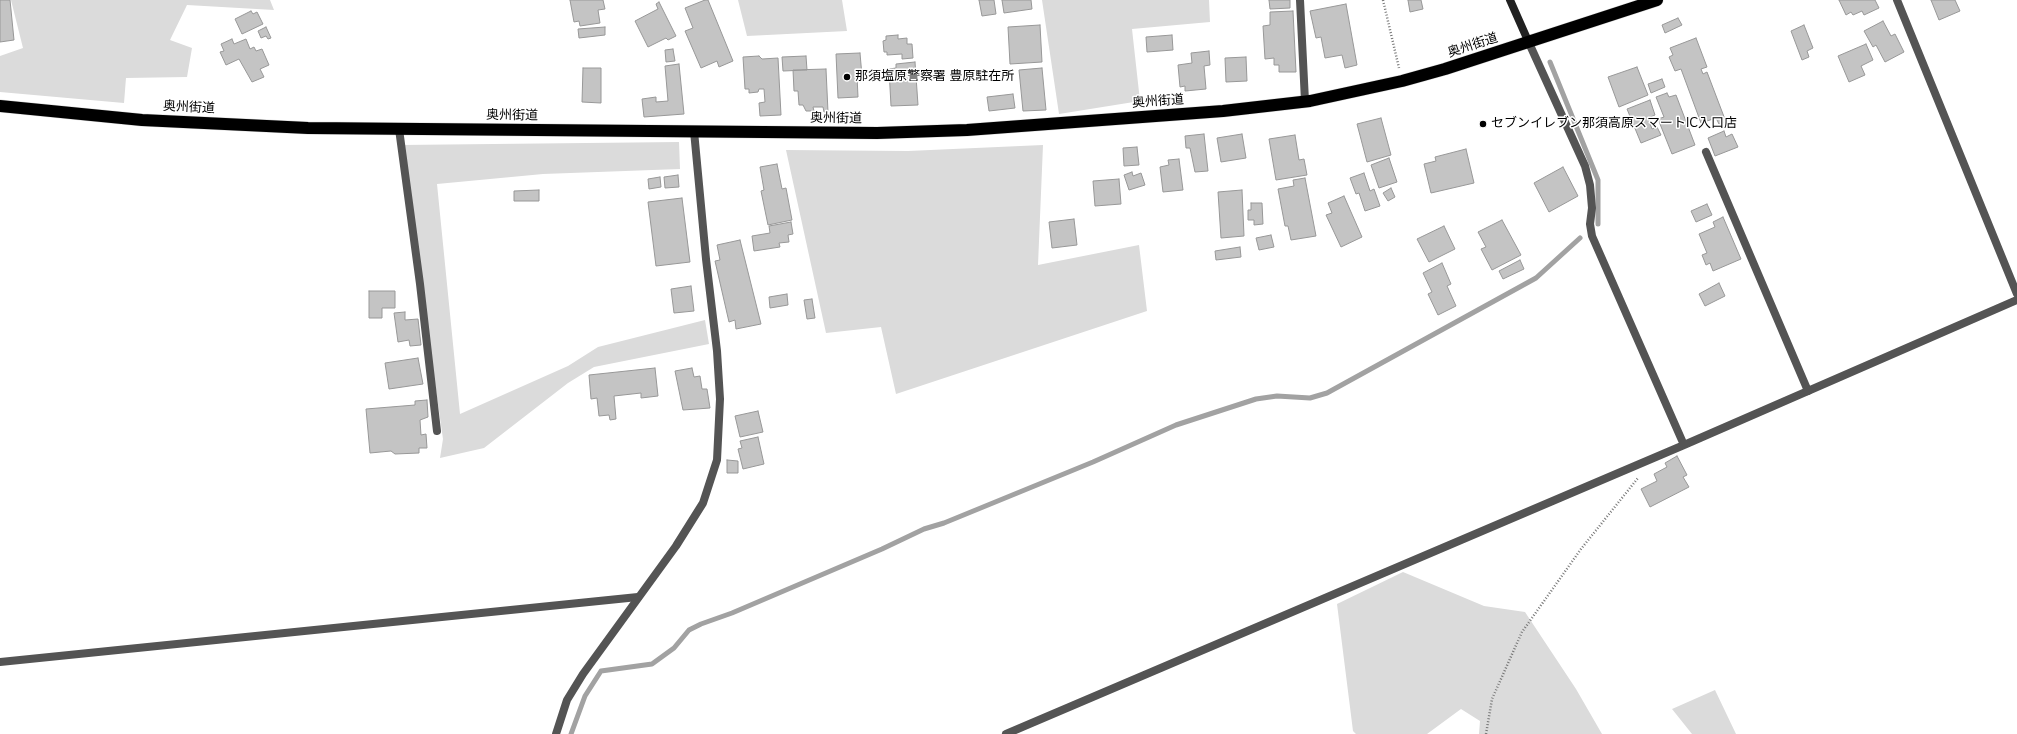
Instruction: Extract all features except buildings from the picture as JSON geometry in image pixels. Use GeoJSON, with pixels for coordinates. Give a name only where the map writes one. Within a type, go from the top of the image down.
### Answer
{"type":"FeatureCollection","features":[{"type":"Feature","properties":{"kind":"highway","name":"奥州街道"},"geometry":{"type":"LineString","coordinates":[[0,106],[142,120],[308,128],[877,133],[967,130],[1223,111],[1306,101],[1402,81],[1529,42],[1657,0]]}},
{"type":"Feature","properties":{"kind":"main road"},"geometry":{"type":"LineString","coordinates":[[1510,0],[1529,42]]}},
{"type":"Feature","properties":{"kind":"street"},"geometry":{"type":"LineString","coordinates":[[1300,0],[1306,101]]}},
{"type":"Feature","properties":{"kind":"street"},"geometry":{"type":"LineString","coordinates":[[1897,0],[2017,294]]}},
{"type":"Feature","properties":{"kind":"street"},"geometry":{"type":"LineString","coordinates":[[1529,42],[1585,166],[1590,185],[1592,208],[1590,224],[1592,236],[1684,445]]}},
{"type":"Feature","properties":{"kind":"street"},"geometry":{"type":"LineString","coordinates":[[399,129],[420,284],[437,431]]}},
{"type":"Feature","properties":{"kind":"street"},"geometry":{"type":"LineString","coordinates":[[556,734],[568,700],[583,674],[676,546],[703,503],[717,460],[720,399],[717,351],[706,259],[694,132]]}},
{"type":"Feature","properties":{"kind":"street"},"geometry":{"type":"LineString","coordinates":[[1706,152],[1808,391]]}},
{"type":"Feature","properties":{"kind":"street"},"geometry":{"type":"LineString","coordinates":[[1006,734],[1684,445],[2017,300]]}},
{"type":"Feature","properties":{"kind":"street"},"geometry":{"type":"LineString","coordinates":[[0,662],[638,597]]}},
{"type":"Feature","properties":{"kind":"path"},"geometry":{"type":"LineString","coordinates":[[1383,0],[1402,81]]}},
{"type":"Feature","properties":{"kind":"path"},"geometry":{"type":"LineString","coordinates":[[1486,734],[1492,699],[1522,632],[1581,548],[1654,457]]}},
{"type":"Feature","properties":{"kind":"shaded area"},"geometry":{"type":"Polygon","coordinates":[[[11,0],[270,0],[274,10],[187,5],[170,40],[192,48],[187,77],[126,78],[124,103],[0,92],[0,56],[23,48],[11,0]]]}},
{"type":"Feature","properties":{"kind":"shaded area"},"geometry":{"type":"Polygon","coordinates":[[[738,0],[842,0],[847,31],[747,36],[738,0]]]}},
{"type":"Feature","properties":{"kind":"shaded area"},"geometry":{"type":"Polygon","coordinates":[[[1042,0],[1209,0],[1210,22],[1132,29],[1140,101],[1059,114],[1042,0]]]}},
{"type":"Feature","properties":{"kind":"shaded area"},"geometry":{"type":"Polygon","coordinates":[[[679,142],[680,169],[543,174],[437,184],[460,414],[568,366],[598,347],[705,320],[709,344],[594,367],[568,383],[484,448],[440,458],[443,439],[401,145],[679,142]]]}},
{"type":"Feature","properties":{"kind":"shaded area"},"geometry":{"type":"Polygon","coordinates":[[[1043,145],[1038,265],[1139,245],[1147,311],[896,394],[881,327],[826,333],[786,150],[908,151],[1043,145]]]}},
{"type":"Feature","properties":{"kind":"shaded area"},"geometry":{"type":"Polygon","coordinates":[[[1403,572],[1484,606],[1525,612],[1576,689],[1602,734],[1479,734],[1480,721],[1461,709],[1427,734],[1356,734],[1353,731],[1337,604],[1403,572]]]}},
{"type":"Feature","properties":{"kind":"shaded area"},"geometry":{"type":"Polygon","coordinates":[[[1715,690],[1736,734],[1692,734],[1672,709],[1715,690]]]}},
{"type":"Feature","properties":{"kind":"waterway"},"geometry":{"type":"LineString","coordinates":[[1550,62],[1598,180],[1598,224]]}},
{"type":"Feature","properties":{"kind":"waterway"},"geometry":{"type":"LineString","coordinates":[[571,734],[585,696],[601,671],[652,664],[674,648],[689,630],[701,624],[732,613],[882,549],[924,529],[944,523],[1093,462],[1176,425],[1256,399],[1277,396],[1310,398],[1327,393],[1536,278],[1580,238]]}},
{"type":"Feature","properties":{"kind":"place","name":"那須塩原警察署 豊原駐在所"},"geometry":{"type":"Point","coordinates":[847,77]}},
{"type":"Feature","properties":{"kind":"place","name":"セブンイレブン那須高原スマートIC入口店"},"geometry":{"type":"Point","coordinates":[1483,124]}}]}
